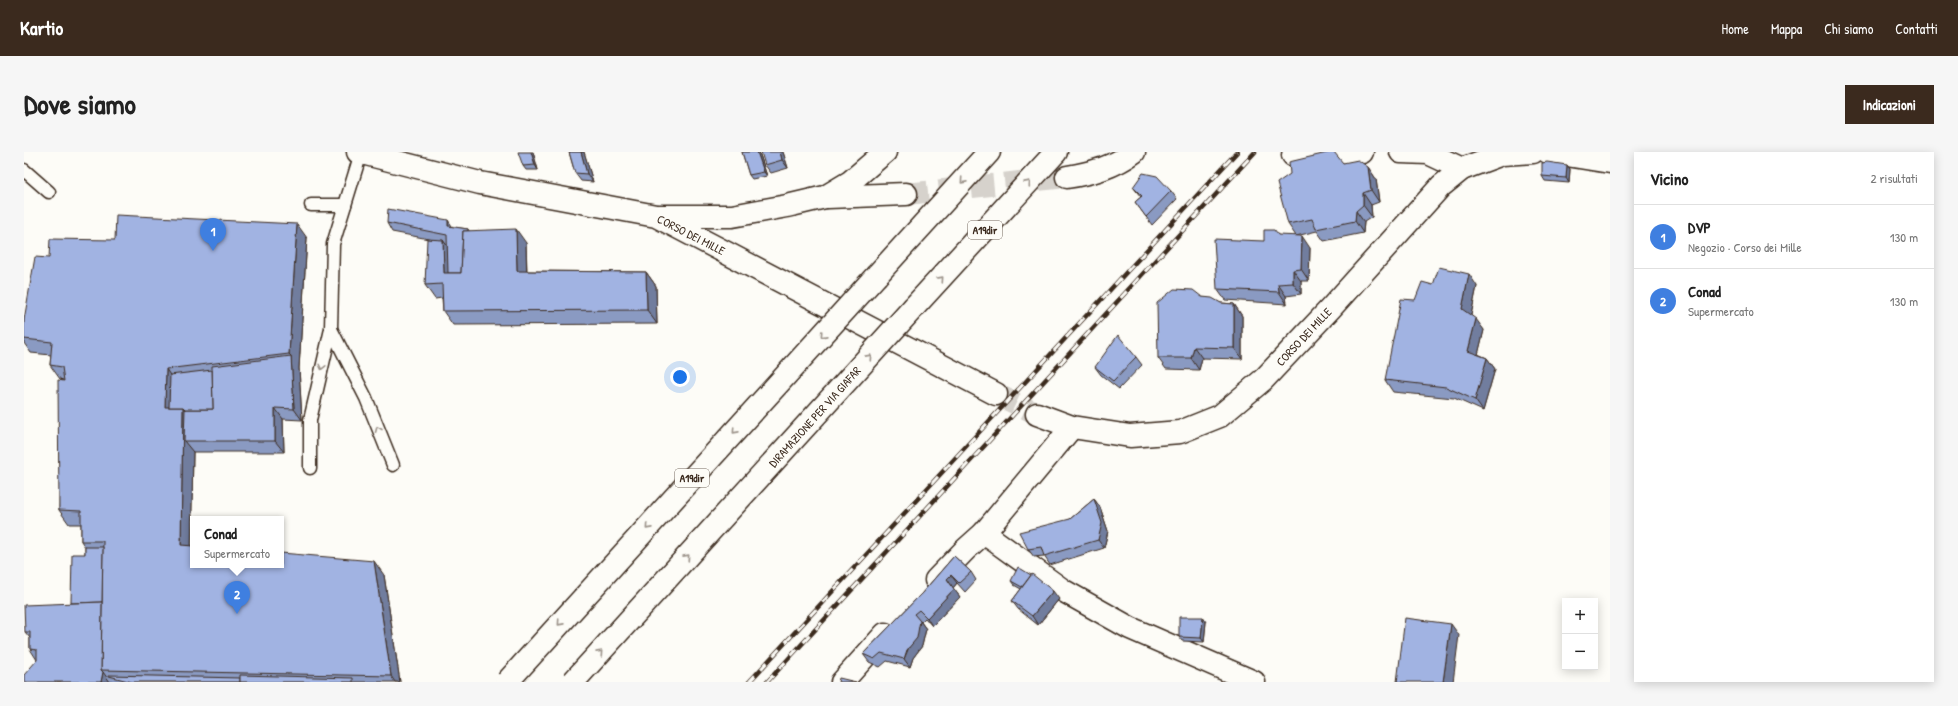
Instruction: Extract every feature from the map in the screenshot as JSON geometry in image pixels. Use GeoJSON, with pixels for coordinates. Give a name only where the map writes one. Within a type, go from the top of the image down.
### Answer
{"type":"FeatureCollection","features":[{"type":"Feature","properties":{"kind":"main road","name":"CORSO DEI MILLE"},"geometry":{"type":"LineString","coordinates":[[359,152],[480,183],[656,216],[996,394]]}},
{"type":"Feature","properties":{"kind":"main road"},"geometry":{"type":"LineString","coordinates":[[824,197],[850,182],[885,152]]}},
{"type":"Feature","properties":{"kind":"main road","name":"A19dir"},"geometry":{"type":"LineString","coordinates":[[507,682],[989,152]]}},
{"type":"Feature","properties":{"kind":"main road","name":"DIRAMAZIONE PER VIA GIAFAR"},"geometry":{"type":"LineString","coordinates":[[573,682],[1056,152]]}},
{"type":"Feature","properties":{"kind":"main road"},"geometry":{"type":"LineString","coordinates":[[1067,177],[1092,173],[1121,162],[1134,152]]}},
{"type":"Feature","properties":{"kind":"main road"},"geometry":{"type":"LineString","coordinates":[[1293,155],[1362,152]]}},
{"type":"Feature","properties":{"kind":"main road"},"geometry":{"type":"LineString","coordinates":[[1401,152],[1428,153],[1462,169]]}},
{"type":"Feature","properties":{"kind":"main road","name":"CORSO DEI MILLE"},"geometry":{"type":"LineString","coordinates":[[1037,414],[1072,427],[1130,436],[1180,432],[1220,416],[1264,379],[1330,309],[1441,186],[1462,169],[1502,154],[1532,152]]}},
{"type":"Feature","properties":{"kind":"main road"},"geometry":{"type":"LineString","coordinates":[[1548,152],[1610,162]]}},
{"type":"Feature","properties":{"kind":"main road"},"geometry":{"type":"LineString","coordinates":[[656,216],[732,216],[787,206],[824,197],[906,194]]}},
{"type":"Feature","properties":{"kind":"main road"},"geometry":{"type":"LineString","coordinates":[[921,596],[965,550],[984,533],[1072,427]]}},
{"type":"Feature","properties":{"kind":"main road"},"geometry":{"type":"LineString","coordinates":[[984,533],[1064,591],[1130,628],[1254,682]]}},
{"type":"Feature","properties":{"kind":"main road"},"geometry":{"type":"LineString","coordinates":[[842,682],[899,619]]}},
{"type":"Feature","properties":{"kind":"lane"},"geometry":{"type":"LineString","coordinates":[[310,468],[310,420],[331,329],[333,244],[359,152]]}},
{"type":"Feature","properties":{"kind":"lane"},"geometry":{"type":"LineString","coordinates":[[24,170],[49,192]]}},
{"type":"Feature","properties":{"kind":"lane"},"geometry":{"type":"LineString","coordinates":[[311,204],[345,205]]}},
{"type":"Feature","properties":{"kind":"lane"},"geometry":{"type":"LineString","coordinates":[[331,329],[366,398],[393,465]]}},
{"type":"Feature","properties":{"kind":"building"},"geometry":{"type":"Polygon","coordinates":[[[518,152],[531,152],[535,165],[523,166],[518,152]]]}},
{"type":"Feature","properties":{"kind":"building"},"geometry":{"type":"Polygon","coordinates":[[[569,152],[581,152],[587,174],[575,173],[569,152]]]}},
{"type":"Feature","properties":{"kind":"building"},"geometry":{"type":"Polygon","coordinates":[[[742,152],[757,152],[764,172],[749,175],[742,152]]]}},
{"type":"Feature","properties":{"kind":"building"},"geometry":{"type":"Polygon","coordinates":[[[761,152],[780,152],[782,160],[765,165],[761,152]]]}},
{"type":"Feature","properties":{"kind":"building"},"geometry":{"type":"Polygon","coordinates":[[[1334,152],[1343,163],[1358,160],[1368,167],[1371,190],[1363,193],[1363,205],[1356,211],[1355,221],[1316,229],[1312,219],[1288,224],[1277,183],[1290,174],[1289,162],[1334,152]]]}},
{"type":"Feature","properties":{"kind":"building"},"geometry":{"type":"Polygon","coordinates":[[[1547,162],[1567,165],[1566,178],[1542,176],[1542,163],[1547,162]]]}},
{"type":"Feature","properties":{"kind":"building"},"geometry":{"type":"Polygon","coordinates":[[[1143,173],[1157,176],[1171,191],[1146,217],[1135,202],[1142,196],[1133,187],[1143,173]]]}},
{"type":"Feature","properties":{"kind":"building"},"geometry":{"type":"Polygon","coordinates":[[[388,209],[448,220],[448,226],[468,229],[468,231],[463,231],[461,273],[448,273],[447,235],[387,223],[388,209]]]}},
{"type":"Feature","properties":{"kind":"building"},"geometry":{"type":"Polygon","coordinates":[[[116,215],[297,224],[289,354],[166,369],[165,407],[183,407],[181,545],[190,546],[190,568],[284,568],[284,553],[374,561],[391,676],[101,670],[103,541],[81,541],[81,511],[59,510],[58,380],[64,381],[62,367],[50,365],[52,342],[24,339],[24,320],[35,257],[49,258],[50,239],[115,240],[116,215]]]}},
{"type":"Feature","properties":{"kind":"building"},"geometry":{"type":"Polygon","coordinates":[[[516,229],[517,271],[646,272],[647,310],[443,311],[442,284],[425,285],[427,239],[443,240],[444,273],[461,273],[463,231],[516,229]]]}},
{"type":"Feature","properties":{"kind":"building"},"geometry":{"type":"Polygon","coordinates":[[[1264,230],[1274,230],[1278,235],[1302,236],[1301,269],[1293,270],[1293,283],[1278,284],[1279,292],[1217,289],[1214,239],[1264,241],[1264,230]]]}},
{"type":"Feature","properties":{"kind":"building"},"geometry":{"type":"Polygon","coordinates":[[[1439,267],[1469,274],[1462,309],[1476,319],[1468,351],[1487,358],[1475,400],[1446,387],[1385,380],[1401,299],[1415,300],[1422,282],[1433,285],[1439,267]]]}},
{"type":"Feature","properties":{"kind":"building"},"geometry":{"type":"Polygon","coordinates":[[[1174,289],[1193,290],[1202,297],[1212,298],[1221,303],[1234,304],[1234,348],[1194,347],[1191,358],[1158,358],[1157,303],[1174,289]]]}},
{"type":"Feature","properties":{"kind":"building"},"geometry":{"type":"Polygon","coordinates":[[[1118,335],[1136,357],[1113,381],[1095,367],[1118,335]]]}},
{"type":"Feature","properties":{"kind":"building"},"geometry":{"type":"Polygon","coordinates":[[[291,356],[294,409],[275,408],[275,441],[184,441],[185,409],[213,409],[212,366],[291,356]]]}},
{"type":"Feature","properties":{"kind":"building"},"geometry":{"type":"Polygon","coordinates":[[[212,370],[213,409],[185,409],[183,407],[169,407],[170,375],[212,370]]]}},
{"type":"Feature","properties":{"kind":"building"},"geometry":{"type":"Polygon","coordinates":[[[1094,499],[1102,523],[1098,540],[1044,556],[1041,547],[1028,549],[1019,532],[1070,519],[1094,499]]]}},
{"type":"Feature","properties":{"kind":"building"},"geometry":{"type":"Polygon","coordinates":[[[85,547],[103,547],[102,602],[71,603],[72,554],[85,554],[85,547]]]}},
{"type":"Feature","properties":{"kind":"building"},"geometry":{"type":"Polygon","coordinates":[[[954,556],[971,572],[959,583],[951,575],[947,579],[954,589],[927,618],[919,610],[914,614],[920,621],[917,638],[907,650],[904,659],[881,653],[874,659],[863,654],[922,593],[954,556]]]}},
{"type":"Feature","properties":{"kind":"building"},"geometry":{"type":"Polygon","coordinates":[[[1018,567],[1031,575],[1022,587],[1011,581],[1018,567]]]}},
{"type":"Feature","properties":{"kind":"building"},"geometry":{"type":"Polygon","coordinates":[[[1032,574],[1053,591],[1032,616],[1012,601],[1032,574]]]}},
{"type":"Feature","properties":{"kind":"building"},"geometry":{"type":"Polygon","coordinates":[[[102,602],[101,670],[103,672],[101,682],[24,682],[24,675],[37,660],[37,650],[30,649],[30,632],[25,632],[24,605],[102,602]]]}},
{"type":"Feature","properties":{"kind":"building"},"geometry":{"type":"Polygon","coordinates":[[[1179,617],[1203,617],[1201,638],[1179,637],[1179,617]]]}},
{"type":"Feature","properties":{"kind":"building"},"geometry":{"type":"Polygon","coordinates":[[[1405,618],[1451,624],[1443,682],[1397,682],[1405,618]]]}},
{"type":"Feature","properties":{"kind":"building"},"geometry":{"type":"Polygon","coordinates":[[[109,675],[240,678],[240,682],[132,682],[109,675]]]}},
{"type":"Feature","properties":{"kind":"building"},"geometry":{"type":"Polygon","coordinates":[[[240,675],[353,678],[353,682],[240,682],[240,675]]]}},
{"type":"Feature","properties":{"kind":"building"},"geometry":{"type":"Polygon","coordinates":[[[839,678],[856,682],[838,682],[839,678]]]}},
{"type":"Feature","properties":{"kind":"tunnel"},"geometry":{"type":"LineString","coordinates":[[906,194],[1067,177]]}},
{"type":"Feature","properties":{"kind":"tunnel"},"geometry":{"type":"LineString","coordinates":[[996,394],[1037,414]]}},
{"type":"Feature","properties":{"kind":"railway"},"geometry":{"type":"LineString","coordinates":[[749,682],[1237,152]]}},
{"type":"Feature","properties":{"kind":"railway"},"geometry":{"type":"LineString","coordinates":[[767,682],[1255,152]]}},
{"type":"Feature","properties":{"kind":"place","name":"DVP"},"geometry":{"type":"Point","coordinates":[213,251]}},
{"type":"Feature","properties":{"kind":"place","name":"Conad"},"geometry":{"type":"Point","coordinates":[237,614]}}]}
